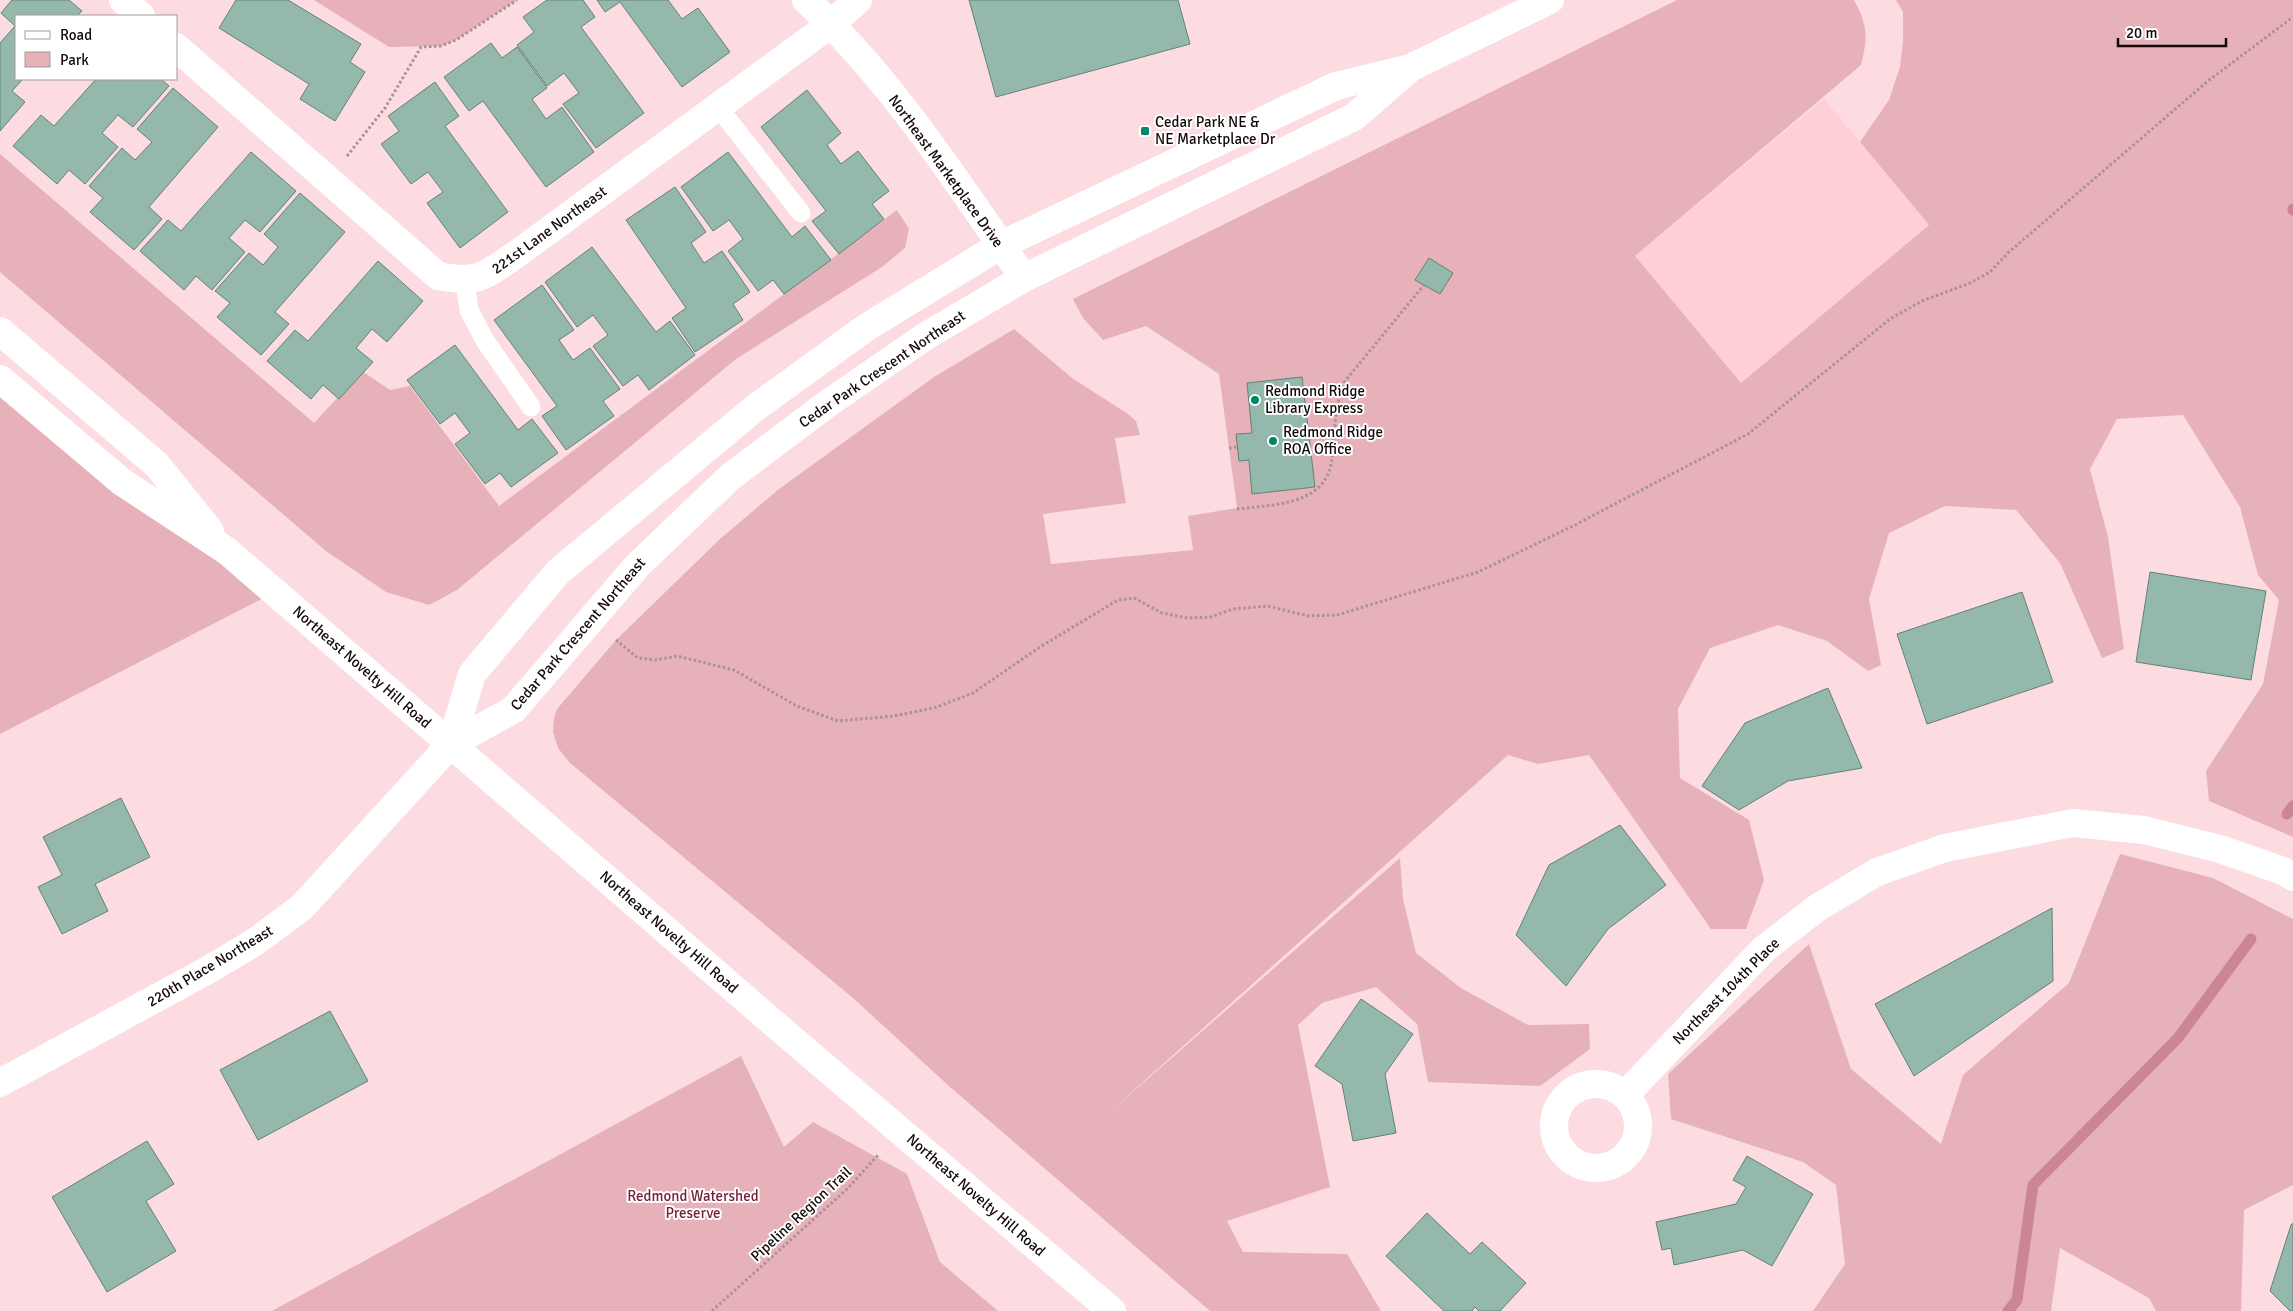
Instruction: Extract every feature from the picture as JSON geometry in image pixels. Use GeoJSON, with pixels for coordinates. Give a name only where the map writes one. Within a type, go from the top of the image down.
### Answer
{"type":"FeatureCollection","features":[{"type":"Feature","properties":{"kind":"street"},"geometry":{"type":"LineString","coordinates":[[123,0],[140,15]]}},
{"type":"Feature","properties":{"kind":"street","name":"Northeast Marketplace Drive"},"geometry":{"type":"LineString","coordinates":[[806,0],[831,24],[913,121],[1024,278]]}},
{"type":"Feature","properties":{"kind":"street","name":"221st Lane Northeast"},"geometry":{"type":"LineString","coordinates":[[178,49],[438,276],[465,280],[483,277],[518,253],[831,24],[858,0]]}},
{"type":"Feature","properties":{"kind":"street","name":"Cedar Park Crescent Northeast"},"geometry":{"type":"LineString","coordinates":[[451,744],[472,674],[558,572],[755,408],[867,327],[1000,245],[1336,86],[1410,68],[1550,0]]}},
{"type":"Feature","properties":{"kind":"street","name":"Cedar Park Crescent Northeast"},"geometry":{"type":"LineString","coordinates":[[451,744],[513,710],[638,565],[728,478],[827,404],[926,336],[1024,278],[1354,117],[1410,68]]}},
{"type":"Feature","properties":{"kind":"street","name":"Northeast Novelty Hill Road"},"geometry":{"type":"LineString","coordinates":[[0,331],[157,465],[227,551]]}},
{"type":"Feature","properties":{"kind":"street","name":"Northeast Novelty Hill Road"},"geometry":{"type":"LineString","coordinates":[[0,379],[122,482],[227,551],[1112,1311]]}},
{"type":"Feature","properties":{"kind":"street","name":"220th Place Northeast"},"geometry":{"type":"LineString","coordinates":[[0,1083],[208,970],[255,942],[302,906],[451,744]]}},
{"type":"Feature","properties":{"kind":"street","name":"Northeast 104th Place"},"geometry":{"type":"LineString","coordinates":[[1624,1094],[1764,949],[1817,908],[1877,872],[1945,848],[2072,823],[2144,830],[2220,849],[2282,870],[2293,877]]}},
{"type":"Feature","properties":{"kind":"lane"},"geometry":{"type":"LineString","coordinates":[[718,107],[801,213]]}},
{"type":"Feature","properties":{"kind":"lane"},"geometry":{"type":"LineString","coordinates":[[465,280],[470,310],[484,339],[531,407]]}},
{"type":"Feature","properties":{"kind":"path"},"geometry":{"type":"LineString","coordinates":[[328,180],[385,108],[421,47],[441,46],[456,40],[517,0]]}},
{"type":"Feature","properties":{"kind":"path"},"geometry":{"type":"LineString","coordinates":[[616,640],[638,658],[655,660],[677,656],[734,670],[797,706],[838,721],[894,716],[937,707],[973,693],[1040,647],[1118,600],[1134,598],[1162,613],[1188,618],[1211,617],[1233,609],[1268,606],[1308,616],[1337,615],[1478,572],[1575,525],[1748,434],[1890,319],[1922,301],[1970,283],[1990,272],[2009,252],[2208,81],[2293,17]]}},
{"type":"Feature","properties":{"kind":"path"},"geometry":{"type":"LineString","coordinates":[[1237,508],[1298,500],[1310,494],[1323,482],[1331,466],[1336,410],[1345,381],[1424,285]]}},
{"type":"Feature","properties":{"kind":"path"},"geometry":{"type":"LineString","coordinates":[[1229,448],[1237,447]]}},
{"type":"Feature","properties":{"kind":"path","name":"Pipeline Region Trail"},"geometry":{"type":"LineString","coordinates":[[712,1311],[847,1189],[900,1130]]}},
{"type":"Feature","properties":{"kind":"shaded area"},"geometry":{"type":"Polygon","coordinates":[[[1824,99],[1929,225],[1741,383],[1635,256],[1824,99]]]}},
{"type":"Feature","properties":{"kind":"green space"},"geometry":{"type":"Polygon","coordinates":[[[314,0],[517,0],[456,40],[441,46],[389,47],[314,0]]]}},
{"type":"Feature","properties":{"kind":"green space"},"geometry":{"type":"Polygon","coordinates":[[[1677,0],[1854,0],[1864,25],[1866,39],[1861,65],[1635,256],[1741,383],[1929,225],[1860,142],[1889,100],[1900,67],[1903,42],[1903,12],[1896,0],[2293,0],[2293,837],[2209,801],[2206,771],[2263,684],[2279,600],[2258,575],[2240,507],[2183,415],[2117,419],[2090,469],[2108,537],[2124,649],[2102,658],[2060,563],[2016,510],[1945,506],[1889,533],[1869,599],[1881,665],[1868,671],[1827,641],[1778,625],[1710,648],[1678,709],[1680,778],[1749,820],[1764,880],[1746,929],[1711,929],[1589,755],[1538,764],[1508,755],[1103,1118],[1400,858],[1403,899],[1416,953],[1461,988],[1528,1025],[1589,1024],[1590,1049],[1540,1086],[1428,1082],[1417,1024],[1376,987],[1322,1003],[1298,1025],[1330,1187],[1227,1221],[1243,1252],[1347,1254],[1381,1311],[1210,1311],[950,1087],[853,998],[570,763],[558,748],[553,732],[557,709],[616,640],[720,539],[779,489],[934,377],[1014,329],[1072,378],[1128,414],[1136,421],[1140,435],[1115,438],[1126,503],[1043,514],[1051,564],[1193,550],[1188,516],[1237,508],[1219,374],[1146,326],[1103,340],[1083,318],[1073,299],[1677,0]]]}},
{"type":"Feature","properties":{"kind":"green space"},"geometry":{"type":"Polygon","coordinates":[[[0,154],[314,423],[362,371],[390,390],[410,386],[499,506],[897,210],[909,229],[905,248],[882,267],[736,359],[457,590],[429,605],[386,592],[326,551],[0,272],[0,154]]]}},
{"type":"Feature","properties":{"kind":"green space"},"geometry":{"type":"Polygon","coordinates":[[[0,379],[275,592],[0,734],[0,379]]]}},
{"type":"Feature","properties":{"kind":"green space"},"geometry":{"type":"Polygon","coordinates":[[[2120,854],[2213,878],[2293,919],[2293,1185],[2244,1210],[2241,1311],[2156,1311],[2149,1298],[2060,1248],[2051,1311],[1813,1311],[1845,1264],[1836,1185],[1803,1162],[1671,1119],[1668,1074],[1809,944],[1851,1069],[1941,1144],[1963,1075],[2069,983],[2120,854]]]}},
{"type":"Feature","properties":{"kind":"green space","name":"Redmond Watershed Preserve"},"geometry":{"type":"Polygon","coordinates":[[[741,1056],[784,1147],[813,1122],[907,1174],[940,1262],[998,1311],[272,1311],[741,1056]]]}},
{"type":"Feature","properties":{"kind":"building"},"geometry":{"type":"Polygon","coordinates":[[[12,0],[69,0],[82,11],[78,15],[15,15],[15,26],[1,13],[12,0]]]}},
{"type":"Feature","properties":{"kind":"building"},"geometry":{"type":"Polygon","coordinates":[[[236,0],[288,0],[361,44],[350,62],[365,72],[335,121],[300,99],[309,84],[219,28],[236,0]]]}},
{"type":"Feature","properties":{"kind":"building"},"geometry":{"type":"Polygon","coordinates":[[[547,0],[583,0],[595,17],[581,27],[644,113],[596,148],[563,104],[579,93],[564,73],[547,86],[517,45],[534,32],[523,17],[547,0]]]}},
{"type":"Feature","properties":{"kind":"building"},"geometry":{"type":"Polygon","coordinates":[[[597,0],[668,0],[682,19],[698,8],[730,52],[682,87],[620,2],[605,12],[597,0]]]}},
{"type":"Feature","properties":{"kind":"building"},"geometry":{"type":"Polygon","coordinates":[[[969,0],[1178,0],[1190,44],[996,97],[969,0]]]}},
{"type":"Feature","properties":{"kind":"building"},"geometry":{"type":"Polygon","coordinates":[[[15,26],[15,80],[22,80],[12,91],[25,102],[0,131],[0,43],[15,26]]]}},
{"type":"Feature","properties":{"kind":"building"},"geometry":{"type":"Polygon","coordinates":[[[491,43],[502,58],[517,47],[547,88],[532,99],[546,119],[562,107],[594,152],[546,187],[483,101],[469,111],[444,77],[491,43]]]}},
{"type":"Feature","properties":{"kind":"building"},"geometry":{"type":"Polygon","coordinates":[[[95,80],[162,80],[169,86],[133,127],[118,115],[102,133],[118,147],[85,184],[69,170],[57,184],[13,146],[41,115],[54,126],[95,80]]]}},
{"type":"Feature","properties":{"kind":"building"},"geometry":{"type":"Polygon","coordinates":[[[435,82],[459,116],[445,126],[508,212],[460,248],[427,203],[443,192],[428,172],[411,184],[381,144],[399,131],[388,116],[435,82]]]}},
{"type":"Feature","properties":{"kind":"building"},"geometry":{"type":"Polygon","coordinates":[[[173,88],[218,127],[149,207],[162,219],[134,250],[90,212],[103,198],[89,186],[122,148],[135,160],[152,142],[137,129],[173,88]]]}},
{"type":"Feature","properties":{"kind":"building"},"geometry":{"type":"Polygon","coordinates":[[[807,90],[841,133],[827,145],[841,164],[858,151],[889,191],[872,204],[884,219],[839,254],[812,221],[826,211],[761,127],[807,90]]]}},
{"type":"Feature","properties":{"kind":"building"},"geometry":{"type":"Polygon","coordinates":[[[251,152],[296,191],[260,232],[245,220],[229,238],[245,252],[212,290],[196,276],[184,290],[140,251],[168,220],[181,231],[251,152]]]}},
{"type":"Feature","properties":{"kind":"building"},"geometry":{"type":"Polygon","coordinates":[[[728,152],[792,237],[805,226],[831,260],[784,294],[773,280],[758,291],[728,251],[743,239],[729,220],[713,231],[681,187],[728,152]]]}},
{"type":"Feature","properties":{"kind":"building"},"geometry":{"type":"Polygon","coordinates":[[[675,187],[706,232],[691,243],[704,263],[722,251],[750,292],[733,304],[743,320],[695,352],[672,318],[686,308],[626,220],[675,187]]]}},
{"type":"Feature","properties":{"kind":"building"},"geometry":{"type":"Polygon","coordinates":[[[300,193],[345,232],[275,312],[289,324],[261,355],[217,317],[230,303],[215,291],[249,253],[263,265],[278,247],[264,234],[300,193]]]}},
{"type":"Feature","properties":{"kind":"building"},"geometry":{"type":"Polygon","coordinates":[[[592,247],[656,332],[670,321],[695,355],[649,390],[638,375],[623,386],[593,346],[608,335],[593,315],[577,327],[545,282],[592,247]]]}},
{"type":"Feature","properties":{"kind":"building"},"geometry":{"type":"Polygon","coordinates":[[[1429,258],[1453,273],[1440,294],[1415,280],[1429,258]]]}},
{"type":"Feature","properties":{"kind":"building"},"geometry":{"type":"Polygon","coordinates":[[[378,261],[423,301],[387,342],[372,329],[356,348],[373,362],[339,399],[323,385],[311,399],[267,361],[295,330],[308,341],[378,261]]]}},
{"type":"Feature","properties":{"kind":"building"},"geometry":{"type":"Polygon","coordinates":[[[542,285],[574,330],[559,340],[573,360],[590,348],[620,389],[603,401],[614,416],[566,450],[542,416],[557,406],[494,320],[542,285]]]}},
{"type":"Feature","properties":{"kind":"building"},"geometry":{"type":"Polygon","coordinates":[[[455,345],[518,430],[532,419],[558,453],[511,487],[500,473],[485,484],[455,444],[470,433],[455,413],[440,424],[407,380],[455,345]]]}},
{"type":"Feature","properties":{"kind":"building","name":"Redmond Ridge ROA Office"},"geometry":{"type":"Polygon","coordinates":[[[1302,377],[1315,487],[1252,494],[1249,460],[1239,461],[1236,434],[1252,433],[1247,383],[1302,377]]]}},
{"type":"Feature","properties":{"kind":"building"},"geometry":{"type":"Polygon","coordinates":[[[2150,572],[2266,591],[2251,680],[2136,662],[2150,572]]]}},
{"type":"Feature","properties":{"kind":"building"},"geometry":{"type":"Polygon","coordinates":[[[2022,592],[2053,682],[1927,724],[1897,634],[2022,592]]]}},
{"type":"Feature","properties":{"kind":"building"},"geometry":{"type":"Polygon","coordinates":[[[1828,688],[1862,768],[1788,781],[1739,810],[1702,786],[1745,723],[1828,688]]]}},
{"type":"Feature","properties":{"kind":"building"},"geometry":{"type":"Polygon","coordinates":[[[121,798],[150,857],[95,884],[108,911],[62,934],[38,887],[62,875],[43,837],[121,798]]]}},
{"type":"Feature","properties":{"kind":"building"},"geometry":{"type":"Polygon","coordinates":[[[1620,825],[1666,885],[1608,929],[1566,986],[1516,935],[1549,865],[1620,825]]]}},
{"type":"Feature","properties":{"kind":"building"},"geometry":{"type":"Polygon","coordinates":[[[2052,908],[2053,981],[1914,1076],[1875,1004],[2052,908]]]}},
{"type":"Feature","properties":{"kind":"building"},"geometry":{"type":"Polygon","coordinates":[[[1361,999],[1413,1034],[1385,1074],[1396,1133],[1353,1141],[1342,1084],[1315,1066],[1361,999]]]}},
{"type":"Feature","properties":{"kind":"building"},"geometry":{"type":"Polygon","coordinates":[[[330,1011],[368,1081],[258,1140],[220,1070],[330,1011]]]}},
{"type":"Feature","properties":{"kind":"building"},"geometry":{"type":"Polygon","coordinates":[[[147,1141],[174,1184],[146,1201],[176,1251],[107,1292],[52,1197],[147,1141]]]}},
{"type":"Feature","properties":{"kind":"building"},"geometry":{"type":"Polygon","coordinates":[[[1747,1156],[1813,1194],[1772,1266],[1743,1250],[1674,1265],[1671,1248],[1662,1250],[1656,1222],[1736,1204],[1746,1187],[1733,1180],[1747,1156]]]}},
{"type":"Feature","properties":{"kind":"building"},"geometry":{"type":"Polygon","coordinates":[[[1427,1213],[1470,1254],[1482,1242],[1526,1283],[1500,1311],[1479,1311],[1475,1307],[1472,1311],[1444,1311],[1386,1256],[1427,1213]]]}},
{"type":"Feature","properties":{"kind":"building"},"geometry":{"type":"Polygon","coordinates":[[[2293,1223],[2293,1311],[2290,1311],[2270,1291],[2293,1223]]]}},
{"type":"Feature","properties":{"kind":"waterway"},"geometry":{"type":"LineString","coordinates":[[2287,814],[2293,806]]}},
{"type":"Feature","properties":{"kind":"waterway"},"geometry":{"type":"LineString","coordinates":[[2008,1311],[2017,1300],[2033,1185],[2178,1038],[2251,939]]}},
{"type":"Feature","properties":{"kind":"place","name":"Cedar Park NE & NE Marketplace Dr"},"geometry":{"type":"Point","coordinates":[1145,131]}},
{"type":"Feature","properties":{"kind":"place","name":"Redmond Ridge Library Express"},"geometry":{"type":"Point","coordinates":[1255,400]}},
{"type":"Feature","properties":{"kind":"place","name":"Redmond Ridge ROA Office"},"geometry":{"type":"Point","coordinates":[1273,441]}}]}
